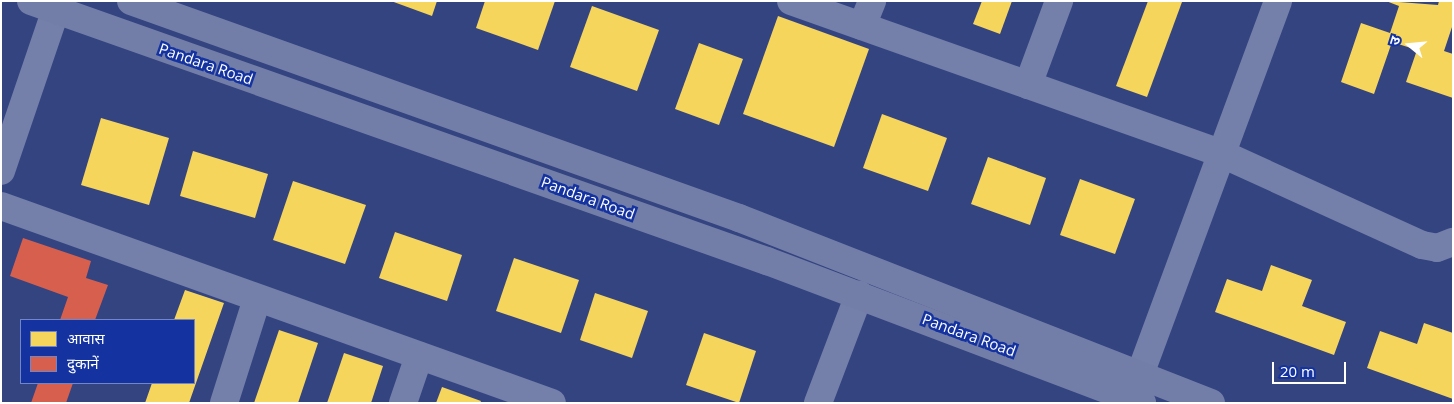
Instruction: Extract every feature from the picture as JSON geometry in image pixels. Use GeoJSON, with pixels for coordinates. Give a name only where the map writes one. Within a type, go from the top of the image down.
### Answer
{"type":"FeatureCollection","features":[{"type":"Feature","properties":{"kind":"main road","name":"Pandara Road"},"geometry":{"type":"LineString","coordinates":[[131,1],[739,218],[1138,392]]}},
{"type":"Feature","properties":{"kind":"main road","name":"Pandara Road"},"geometry":{"type":"LineString","coordinates":[[48,4],[858,295],[1138,392],[1210,403]]}},
{"type":"Feature","properties":{"kind":"street"},"geometry":{"type":"LineString","coordinates":[[792,1],[1220,153],[1422,245],[1436,248],[1453,242]]}},
{"type":"Feature","properties":{"kind":"street"},"geometry":{"type":"LineString","coordinates":[[862,26],[872,1]]}},
{"type":"Feature","properties":{"kind":"street"},"geometry":{"type":"LineString","coordinates":[[1028,85],[1059,1]]}},
{"type":"Feature","properties":{"kind":"street"},"geometry":{"type":"LineString","coordinates":[[1138,392],[1220,153],[1278,1]]}},
{"type":"Feature","properties":{"kind":"street"},"geometry":{"type":"LineString","coordinates":[[1,171],[48,4]]}},
{"type":"Feature","properties":{"kind":"street"},"geometry":{"type":"LineString","coordinates":[[1,206],[552,403]]}},
{"type":"Feature","properties":{"kind":"street"},"geometry":{"type":"LineString","coordinates":[[818,403],[858,295]]}},
{"type":"Feature","properties":{"kind":"street"},"geometry":{"type":"LineString","coordinates":[[224,403],[257,299]]}},
{"type":"Feature","properties":{"kind":"street"},"geometry":{"type":"LineString","coordinates":[[403,403],[419,356]]}},
{"type":"Feature","properties":{"kind":"building: आवास"},"geometry":{"type":"Polygon","coordinates":[[[391,1],[437,1],[432,16],[391,1]]]}},
{"type":"Feature","properties":{"kind":"building: आवास"},"geometry":{"type":"Polygon","coordinates":[[[485,1],[555,1],[538,50],[476,28],[485,1]]]}},
{"type":"Feature","properties":{"kind":"building: आवास"},"geometry":{"type":"Polygon","coordinates":[[[982,1],[1012,1],[1000,34],[973,24],[982,1]]]}},
{"type":"Feature","properties":{"kind":"building: आवास"},"geometry":{"type":"Polygon","coordinates":[[[1148,1],[1182,2],[1147,97],[1116,86],[1148,1]]]}},
{"type":"Feature","properties":{"kind":"building: आवास"},"geometry":{"type":"Polygon","coordinates":[[[1386,1],[1438,5],[1439,1],[1453,1],[1453,24],[1444,51],[1453,54],[1453,98],[1406,82],[1417,50],[1392,42],[1374,94],[1341,82],[1361,23],[1390,33],[1399,6],[1386,1]]]}},
{"type":"Feature","properties":{"kind":"building: आवास"},"geometry":{"type":"Polygon","coordinates":[[[592,6],[659,30],[637,91],[570,67],[592,6]]]}},
{"type":"Feature","properties":{"kind":"building: आवास"},"geometry":{"type":"Polygon","coordinates":[[[778,16],[869,49],[834,147],[743,114],[778,16]]]}},
{"type":"Feature","properties":{"kind":"building: आवास"},"geometry":{"type":"Polygon","coordinates":[[[699,43],[743,59],[719,125],[675,109],[699,43]]]}},
{"type":"Feature","properties":{"kind":"building: आवास"},"geometry":{"type":"Polygon","coordinates":[[[882,114],[947,138],[928,191],[863,168],[882,114]]]}},
{"type":"Feature","properties":{"kind":"building: आवास"},"geometry":{"type":"Polygon","coordinates":[[[101,118],[169,138],[149,205],[81,185],[101,118]]]}},
{"type":"Feature","properties":{"kind":"building: आवास"},"geometry":{"type":"Polygon","coordinates":[[[193,151],[268,174],[255,218],[180,196],[193,151]]]}},
{"type":"Feature","properties":{"kind":"building: आवास"},"geometry":{"type":"Polygon","coordinates":[[[988,157],[1046,178],[1030,225],[971,204],[988,157]]]}},
{"type":"Feature","properties":{"kind":"building: आवास"},"geometry":{"type":"Polygon","coordinates":[[[1080,179],[1135,199],[1115,254],[1060,235],[1080,179]]]}},
{"type":"Feature","properties":{"kind":"building: आवास"},"geometry":{"type":"Polygon","coordinates":[[[293,181],[366,205],[345,264],[273,240],[293,181]]]}},
{"type":"Feature","properties":{"kind":"building: आवास"},"geometry":{"type":"Polygon","coordinates":[[[395,232],[462,255],[447,301],[379,278],[395,232]]]}},
{"type":"Feature","properties":{"kind":"building: आवास"},"geometry":{"type":"Polygon","coordinates":[[[514,258],[579,280],[561,333],[496,311],[514,258]]]}},
{"type":"Feature","properties":{"kind":"building: आवास"},"geometry":{"type":"Polygon","coordinates":[[[1271,265],[1312,280],[1302,306],[1346,322],[1334,355],[1215,312],[1227,279],[1262,291],[1271,265]]]}},
{"type":"Feature","properties":{"kind":"building: आवास"},"geometry":{"type":"Polygon","coordinates":[[[185,290],[224,303],[189,403],[145,403],[152,384],[195,384],[195,319],[174,319],[185,290]]]}},
{"type":"Feature","properties":{"kind":"building: आवास"},"geometry":{"type":"Polygon","coordinates":[[[595,293],[648,311],[632,358],[580,340],[595,293]]]}},
{"type":"Feature","properties":{"kind":"building: आवास"},"geometry":{"type":"Polygon","coordinates":[[[1424,323],[1453,333],[1453,399],[1367,368],[1380,331],[1417,344],[1424,323]]]}},
{"type":"Feature","properties":{"kind":"building: आवास"},"geometry":{"type":"Polygon","coordinates":[[[279,330],[318,343],[298,403],[254,403],[279,330]]]}},
{"type":"Feature","properties":{"kind":"building: आवास"},"geometry":{"type":"Polygon","coordinates":[[[704,333],[756,351],[739,403],[686,385],[704,333]]]}},
{"type":"Feature","properties":{"kind":"building: आवास"},"geometry":{"type":"Polygon","coordinates":[[[344,353],[383,366],[371,403],[327,403],[344,353]]]}},
{"type":"Feature","properties":{"kind":"building: आवास"},"geometry":{"type":"Polygon","coordinates":[[[442,387],[481,401],[480,403],[436,403],[442,387]]]}},
{"type":"Feature","properties":{"kind":"building: दुकानें"},"geometry":{"type":"Polygon","coordinates":[[[23,238],[91,261],[86,278],[108,285],[95,319],[60,319],[68,297],[10,276],[23,238]]]}},
{"type":"Feature","properties":{"kind":"building: दुकानें"},"geometry":{"type":"Polygon","coordinates":[[[38,384],[73,384],[66,403],[31,403],[38,384]]]}}]}
